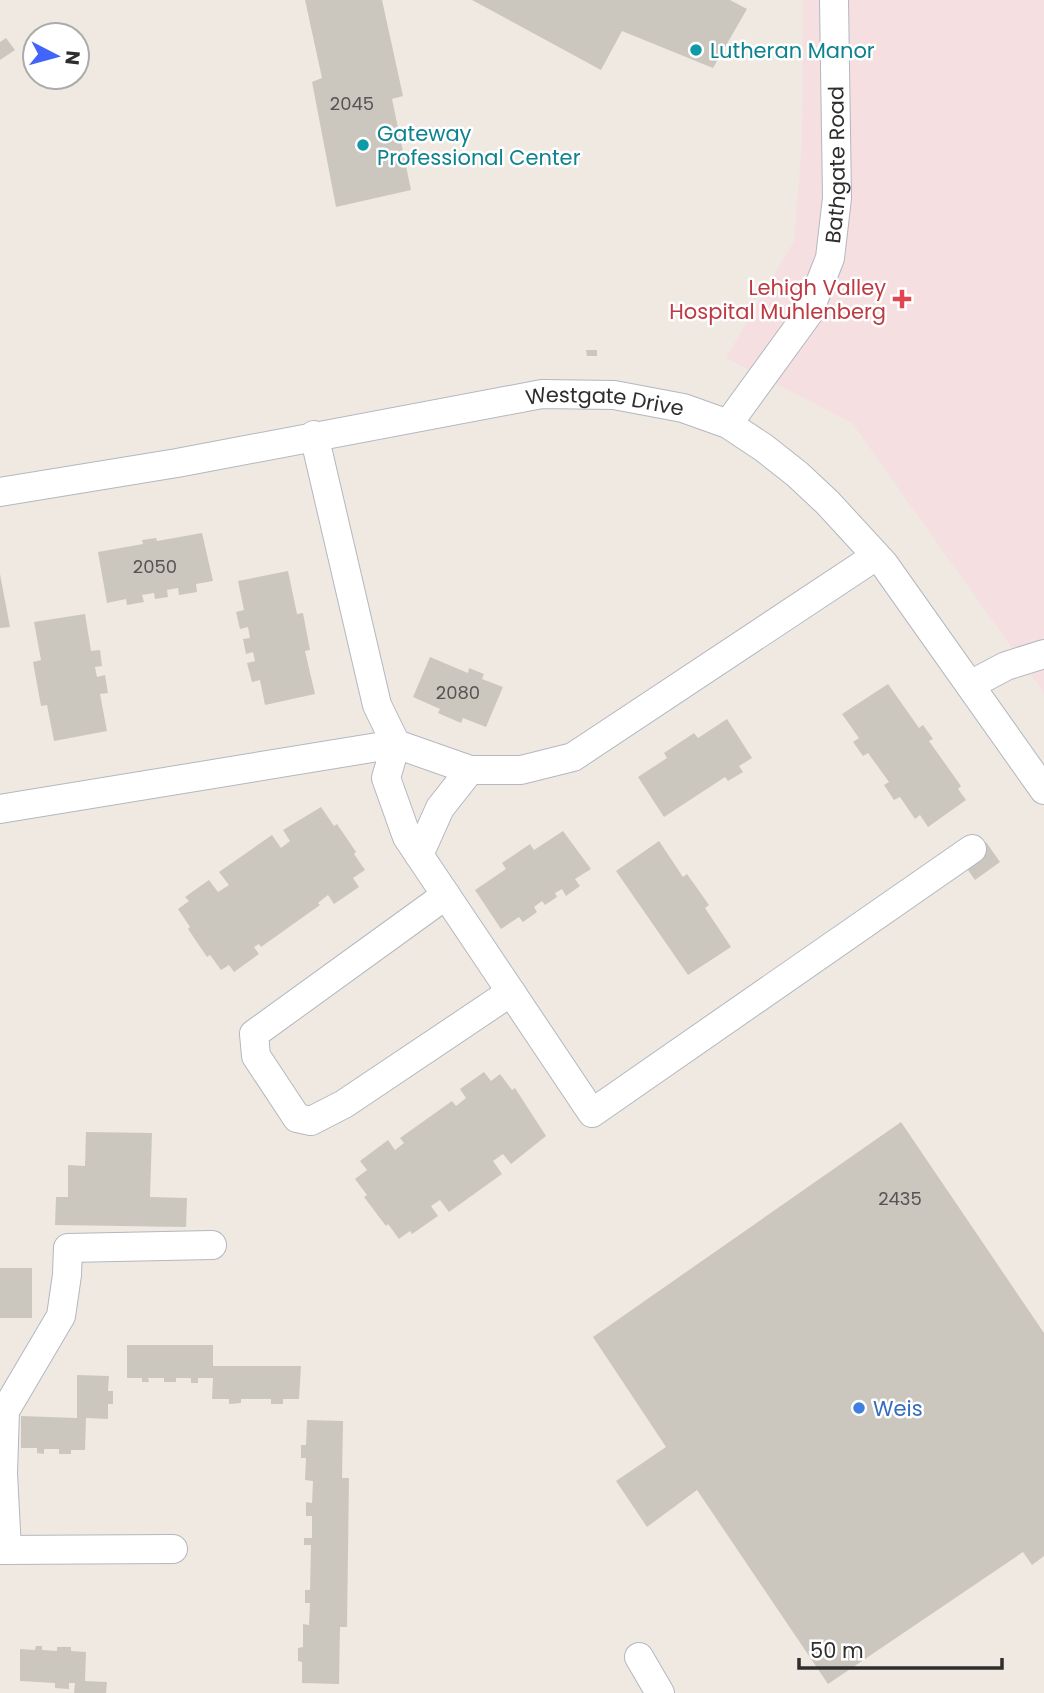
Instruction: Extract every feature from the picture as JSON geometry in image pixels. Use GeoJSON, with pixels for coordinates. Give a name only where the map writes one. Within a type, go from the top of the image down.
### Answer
{"type":"FeatureCollection","features":[{"type":"Feature","properties":{"kind":"street","name":"Bathgate Road"},"geometry":{"type":"LineString","coordinates":[[728,424],[803,322],[830,258],[837,198],[834,0]]}},
{"type":"Feature","properties":{"kind":"street","name":"Westgate Drive"},"geometry":{"type":"LineString","coordinates":[[0,492],[177,463],[542,394],[614,395],[682,408],[728,424],[797,474],[828,503],[876,556],[1044,790]]}},
{"type":"Feature","properties":{"kind":"street"},"geometry":{"type":"LineString","coordinates":[[314,435],[376,705],[396,744],[386,778],[407,837],[592,1112],[972,849]]}},
{"type":"Feature","properties":{"kind":"street"},"geometry":{"type":"LineString","coordinates":[[0,808],[396,744],[470,769],[522,770],[573,757],[876,556]]}},
{"type":"Feature","properties":{"kind":"street"},"geometry":{"type":"LineString","coordinates":[[970,685],[1006,666],[1044,654]]}},
{"type":"Feature","properties":{"kind":"street"},"geometry":{"type":"LineString","coordinates":[[419,855],[440,808],[470,769]]}},
{"type":"Feature","properties":{"kind":"street"},"geometry":{"type":"LineString","coordinates":[[446,895],[254,1034],[256,1056],[269,1077],[297,1118],[311,1121],[344,1104],[511,992]]}},
{"type":"Feature","properties":{"kind":"street"},"geometry":{"type":"LineString","coordinates":[[173,1549],[4,1550],[5,1410],[61,1316],[68,1248],[212,1245]]}},
{"type":"Feature","properties":{"kind":"street"},"geometry":{"type":"LineString","coordinates":[[639,1657],[660,1693]]}},
{"type":"Feature","properties":{"kind":"shaded area","name":"Lehigh Valley Hospital Muhlenberg"},"geometry":{"type":"Polygon","coordinates":[[[803,0],[1044,0],[1044,693],[852,423],[726,358],[794,241],[802,143],[803,0]]]}},
{"type":"Feature","properties":{"kind":"building","name":"Gateway Professional Center"},"geometry":{"type":"Polygon","coordinates":[[[305,0],[382,0],[403,96],[392,99],[411,190],[336,207],[312,82],[322,78],[305,0]]]}},
{"type":"Feature","properties":{"kind":"building","name":"Lutheran Manor"},"geometry":{"type":"Polygon","coordinates":[[[472,0],[730,0],[747,9],[713,68],[622,31],[601,70],[472,0]]]}},
{"type":"Feature","properties":{"kind":"building"},"geometry":{"type":"Polygon","coordinates":[[[6,38],[15,50],[0,60],[0,42],[6,38]]]}},
{"type":"Feature","properties":{"kind":"building"},"geometry":{"type":"Polygon","coordinates":[[[586,350],[597,350],[597,356],[587,356],[586,350]]]}},
{"type":"Feature","properties":{"kind":"building"},"geometry":{"type":"Polygon","coordinates":[[[202,533],[213,581],[196,584],[197,592],[179,595],[178,588],[167,590],[168,597],[155,599],[154,593],[142,595],[144,602],[127,605],[126,599],[107,603],[98,552],[143,544],[142,540],[156,538],[157,541],[202,533]]]}},
{"type":"Feature","properties":{"kind":"building"},"geometry":{"type":"Polygon","coordinates":[[[288,571],[297,614],[303,613],[310,650],[305,651],[315,694],[265,705],[260,680],[252,682],[247,663],[255,661],[253,652],[246,654],[243,639],[250,638],[248,627],[240,629],[236,612],[244,610],[238,581],[288,571]]]}},
{"type":"Feature","properties":{"kind":"building"},"geometry":{"type":"Polygon","coordinates":[[[0,574],[10,627],[0,628],[0,574]]]}},
{"type":"Feature","properties":{"kind":"building"},"geometry":{"type":"Polygon","coordinates":[[[85,614],[91,651],[100,650],[102,666],[95,667],[97,677],[105,675],[108,693],[100,694],[107,731],[54,741],[47,705],[41,706],[33,662],[41,660],[34,622],[85,614]]]}},
{"type":"Feature","properties":{"kind":"building"},"geometry":{"type":"Polygon","coordinates":[[[430,657],[468,673],[469,668],[484,674],[482,679],[503,687],[486,727],[463,718],[461,723],[438,713],[440,709],[413,697],[430,657]]]}},
{"type":"Feature","properties":{"kind":"building"},"geometry":{"type":"Polygon","coordinates":[[[888,684],[919,728],[923,725],[933,739],[929,741],[961,786],[958,789],[966,800],[928,827],[920,815],[915,819],[900,797],[894,800],[884,785],[889,782],[868,753],[863,756],[853,742],[859,738],[842,714],[888,684]]]}},
{"type":"Feature","properties":{"kind":"building"},"geometry":{"type":"Polygon","coordinates":[[[727,719],[752,758],[739,766],[743,772],[728,781],[725,777],[664,817],[638,777],[667,758],[664,753],[694,733],[698,738],[727,719]]]}},
{"type":"Feature","properties":{"kind":"building"},"geometry":{"type":"Polygon","coordinates":[[[321,807],[334,826],[337,824],[365,870],[353,878],[359,887],[334,904],[328,895],[318,903],[320,905],[261,947],[259,944],[254,947],[259,954],[234,972],[229,965],[221,970],[210,955],[207,957],[178,909],[189,901],[185,897],[209,880],[218,892],[229,885],[219,872],[272,835],[281,848],[290,841],[283,830],[321,807]]]}},
{"type":"Feature","properties":{"kind":"building"},"geometry":{"type":"Polygon","coordinates":[[[563,831],[591,869],[575,879],[580,886],[566,896],[562,889],[555,893],[557,897],[545,905],[542,901],[534,907],[537,912],[523,922],[519,917],[501,929],[475,890],[506,869],[502,863],[530,844],[534,850],[563,831]]]}},
{"type":"Feature","properties":{"kind":"building"},"geometry":{"type":"Polygon","coordinates":[[[659,841],[683,877],[687,874],[709,905],[705,908],[731,947],[688,975],[616,871],[659,841]]]}},
{"type":"Feature","properties":{"kind":"building"},"geometry":{"type":"Polygon","coordinates":[[[986,842],[1000,862],[975,880],[961,860],[986,842]]]}},
{"type":"Feature","properties":{"kind":"building"},"geometry":{"type":"Polygon","coordinates":[[[484,1072],[491,1081],[500,1074],[512,1090],[515,1088],[546,1136],[511,1164],[503,1154],[493,1161],[502,1174],[449,1212],[440,1200],[431,1206],[438,1216],[412,1234],[410,1231],[399,1239],[364,1197],[367,1195],[355,1179],[367,1170],[360,1161],[388,1140],[395,1150],[404,1143],[400,1138],[452,1101],[456,1106],[466,1098],[460,1089],[484,1072]]]}},
{"type":"Feature","properties":{"kind":"building"},"geometry":{"type":"Polygon","coordinates":[[[901,1122],[1044,1333],[1044,1556],[1032,1565],[1023,1552],[828,1684],[697,1490],[647,1527],[616,1481],[666,1447],[593,1337],[901,1122]]]}},
{"type":"Feature","properties":{"kind":"building"},"geometry":{"type":"Polygon","coordinates":[[[86,1132],[152,1133],[150,1197],[187,1198],[186,1227],[55,1225],[56,1197],[68,1197],[68,1165],[85,1166],[86,1132]]]}},
{"type":"Feature","properties":{"kind":"building"},"geometry":{"type":"Polygon","coordinates":[[[0,1268],[32,1268],[32,1318],[0,1318],[0,1268]]]}},
{"type":"Feature","properties":{"kind":"building"},"geometry":{"type":"Polygon","coordinates":[[[127,1345],[213,1345],[213,1366],[301,1366],[299,1399],[283,1399],[283,1404],[271,1404],[271,1399],[241,1399],[241,1403],[229,1404],[229,1399],[212,1399],[213,1378],[198,1378],[198,1383],[191,1383],[191,1378],[176,1378],[176,1382],[164,1382],[164,1378],[148,1378],[149,1382],[142,1382],[142,1378],[127,1378],[127,1345]]]}},
{"type":"Feature","properties":{"kind":"building"},"geometry":{"type":"Polygon","coordinates":[[[77,1375],[109,1376],[108,1391],[113,1391],[113,1404],[108,1404],[108,1419],[86,1418],[85,1450],[71,1450],[71,1454],[59,1454],[59,1449],[44,1449],[44,1454],[37,1453],[37,1448],[21,1448],[21,1416],[77,1418],[77,1375]]]}},
{"type":"Feature","properties":{"kind":"building"},"geometry":{"type":"Polygon","coordinates":[[[307,1420],[343,1421],[342,1478],[349,1478],[347,1627],[340,1627],[339,1684],[302,1683],[302,1662],[298,1661],[298,1648],[303,1647],[303,1624],[309,1625],[310,1603],[305,1603],[305,1590],[310,1590],[311,1545],[304,1545],[304,1538],[312,1538],[312,1516],[306,1516],[306,1502],[312,1503],[313,1481],[305,1480],[306,1458],[301,1458],[301,1445],[306,1445],[307,1420]]]}},
{"type":"Feature","properties":{"kind":"building"},"geometry":{"type":"Polygon","coordinates":[[[36,1646],[42,1646],[42,1650],[57,1651],[57,1647],[71,1647],[71,1651],[86,1652],[85,1681],[107,1682],[106,1693],[74,1693],[75,1683],[69,1683],[69,1689],[55,1688],[55,1683],[20,1681],[20,1649],[35,1650],[36,1646]]]}},
{"type":"Feature","properties":{"kind":"place","name":"Lutheran Manor"},"geometry":{"type":"Point","coordinates":[696,50]}},
{"type":"Feature","properties":{"kind":"place","name":"Gateway Professional Center"},"geometry":{"type":"Point","coordinates":[363,145]}},
{"type":"Feature","properties":{"kind":"place","name":"Lehigh Valley Hospital Muhlenberg"},"geometry":{"type":"Point","coordinates":[902,299]}},
{"type":"Feature","properties":{"kind":"place","name":"Weis"},"geometry":{"type":"Point","coordinates":[859,1408]}}]}
